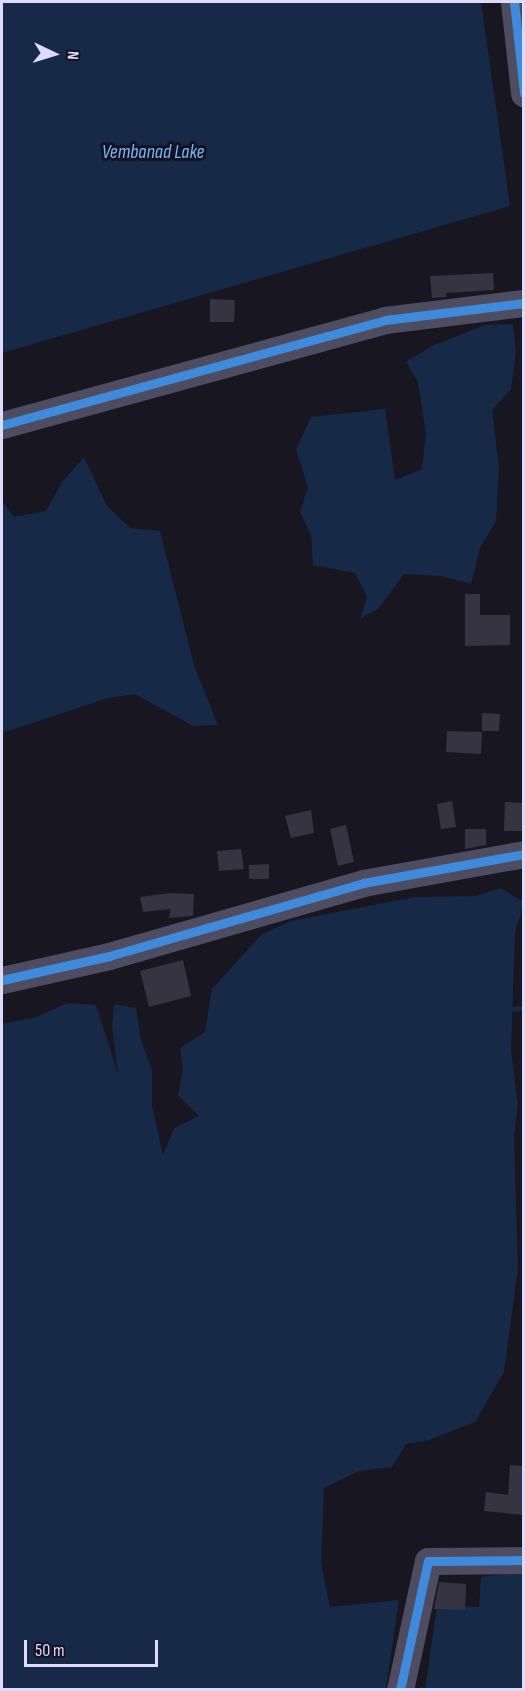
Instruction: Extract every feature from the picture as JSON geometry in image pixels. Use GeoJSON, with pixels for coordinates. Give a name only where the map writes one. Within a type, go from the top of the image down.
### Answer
{"type":"FeatureCollection","features":[{"type":"Feature","properties":{"kind":"street"},"geometry":{"type":"LineString","coordinates":[[514,2],[524,93]]}},
{"type":"Feature","properties":{"kind":"street"},"geometry":{"type":"LineString","coordinates":[[2,425],[385,320],[524,303]]}},
{"type":"Feature","properties":{"kind":"street"},"geometry":{"type":"LineString","coordinates":[[2,980],[109,956],[363,883],[524,854]]}},
{"type":"Feature","properties":{"kind":"street"},"geometry":{"type":"LineString","coordinates":[[400,1689],[428,1561],[524,1560]]}},
{"type":"Feature","properties":{"kind":"water","name":"Vembanad Lake"},"geometry":{"type":"Polygon","coordinates":[[[2,2],[481,2],[510,206],[2,353],[2,2]]]}},
{"type":"Feature","properties":{"kind":"water"},"geometry":{"type":"Polygon","coordinates":[[[513,324],[516,352],[511,389],[492,410],[499,467],[496,521],[480,548],[471,584],[441,576],[404,574],[379,608],[360,619],[367,596],[355,573],[313,565],[311,535],[300,512],[308,487],[296,449],[311,417],[385,409],[395,480],[422,469],[426,433],[418,382],[406,362],[432,346],[485,325],[513,324]]]}},
{"type":"Feature","properties":{"kind":"water"},"geometry":{"type":"Polygon","coordinates":[[[84,457],[107,506],[130,528],[160,531],[194,665],[218,725],[193,726],[135,694],[108,698],[2,733],[2,501],[14,517],[46,511],[62,482],[84,457]]]}},
{"type":"Feature","properties":{"kind":"water"},"geometry":{"type":"Polygon","coordinates":[[[500,888],[524,902],[515,933],[511,1050],[518,1106],[514,1136],[518,1268],[504,1372],[475,1422],[429,1440],[406,1444],[392,1467],[359,1471],[324,1488],[321,1564],[330,1607],[399,1600],[386,1689],[2,1689],[2,1024],[36,1017],[68,1003],[96,1005],[118,1074],[112,1026],[114,1004],[136,1008],[141,1040],[152,1071],[152,1105],[163,1155],[174,1128],[199,1116],[178,1095],[183,1069],[180,1048],[205,1032],[212,989],[262,934],[291,921],[415,897],[476,896],[500,888]]]}},
{"type":"Feature","properties":{"kind":"water"},"geometry":{"type":"Polygon","coordinates":[[[523,1572],[523,1689],[425,1690],[437,1606],[479,1607],[481,1577],[523,1572]]]}},
{"type":"Feature","properties":{"kind":"building"},"geometry":{"type":"Polygon","coordinates":[[[493,273],[494,290],[446,293],[446,297],[432,298],[430,276],[493,273]]]}},
{"type":"Feature","properties":{"kind":"building"},"geometry":{"type":"Polygon","coordinates":[[[210,299],[235,300],[234,322],[210,322],[210,299]]]}},
{"type":"Feature","properties":{"kind":"building"},"geometry":{"type":"Polygon","coordinates":[[[465,594],[480,594],[480,615],[510,615],[510,645],[465,646],[465,594]]]}},
{"type":"Feature","properties":{"kind":"building"},"geometry":{"type":"Polygon","coordinates":[[[482,713],[500,714],[499,731],[482,731],[482,713]]]}},
{"type":"Feature","properties":{"kind":"building"},"geometry":{"type":"Polygon","coordinates":[[[447,731],[482,732],[481,754],[446,752],[447,731]]]}},
{"type":"Feature","properties":{"kind":"building"},"geometry":{"type":"Polygon","coordinates":[[[452,801],[456,827],[441,829],[437,804],[452,801]]]}},
{"type":"Feature","properties":{"kind":"building"},"geometry":{"type":"Polygon","coordinates":[[[505,802],[524,803],[524,831],[504,831],[505,802]]]}},
{"type":"Feature","properties":{"kind":"building"},"geometry":{"type":"Polygon","coordinates":[[[311,810],[314,833],[291,838],[285,816],[311,810]]]}},
{"type":"Feature","properties":{"kind":"building"},"geometry":{"type":"Polygon","coordinates":[[[346,825],[354,862],[338,866],[330,829],[346,825]]]}},
{"type":"Feature","properties":{"kind":"building"},"geometry":{"type":"Polygon","coordinates":[[[465,829],[486,829],[486,845],[465,849],[465,829]]]}},
{"type":"Feature","properties":{"kind":"building"},"geometry":{"type":"Polygon","coordinates":[[[241,849],[244,869],[219,871],[217,851],[241,849]]]}},
{"type":"Feature","properties":{"kind":"building"},"geometry":{"type":"Polygon","coordinates":[[[269,864],[269,879],[249,879],[249,865],[269,864]]]}},
{"type":"Feature","properties":{"kind":"building"},"geometry":{"type":"Polygon","coordinates":[[[170,893],[194,894],[193,916],[169,918],[170,909],[143,912],[140,897],[170,893]]]}},
{"type":"Feature","properties":{"kind":"building"},"geometry":{"type":"Polygon","coordinates":[[[183,960],[191,996],[149,1007],[140,971],[183,960]]]}},
{"type":"Feature","properties":{"kind":"building"},"geometry":{"type":"Polygon","coordinates":[[[510,1465],[524,1466],[524,1515],[484,1511],[486,1492],[508,1495],[510,1465]]]}},
{"type":"Feature","properties":{"kind":"building"},"geometry":{"type":"Polygon","coordinates":[[[439,1582],[466,1584],[465,1610],[434,1609],[439,1582]]]}},
{"type":"Feature","properties":{"kind":"waterway"},"geometry":{"type":"LineString","coordinates":[[507,1009],[521,1008]]}},
{"type":"Feature","properties":{"kind":"cycle path"},"geometry":{"type":"LineString","coordinates":[[514,2],[524,93]]}},
{"type":"Feature","properties":{"kind":"cycle path"},"geometry":{"type":"LineString","coordinates":[[2,425],[385,320],[524,303]]}},
{"type":"Feature","properties":{"kind":"cycle path"},"geometry":{"type":"LineString","coordinates":[[2,980],[109,956],[363,883],[524,854]]}},
{"type":"Feature","properties":{"kind":"cycle path"},"geometry":{"type":"LineString","coordinates":[[400,1690],[428,1561],[524,1560]]}}]}
